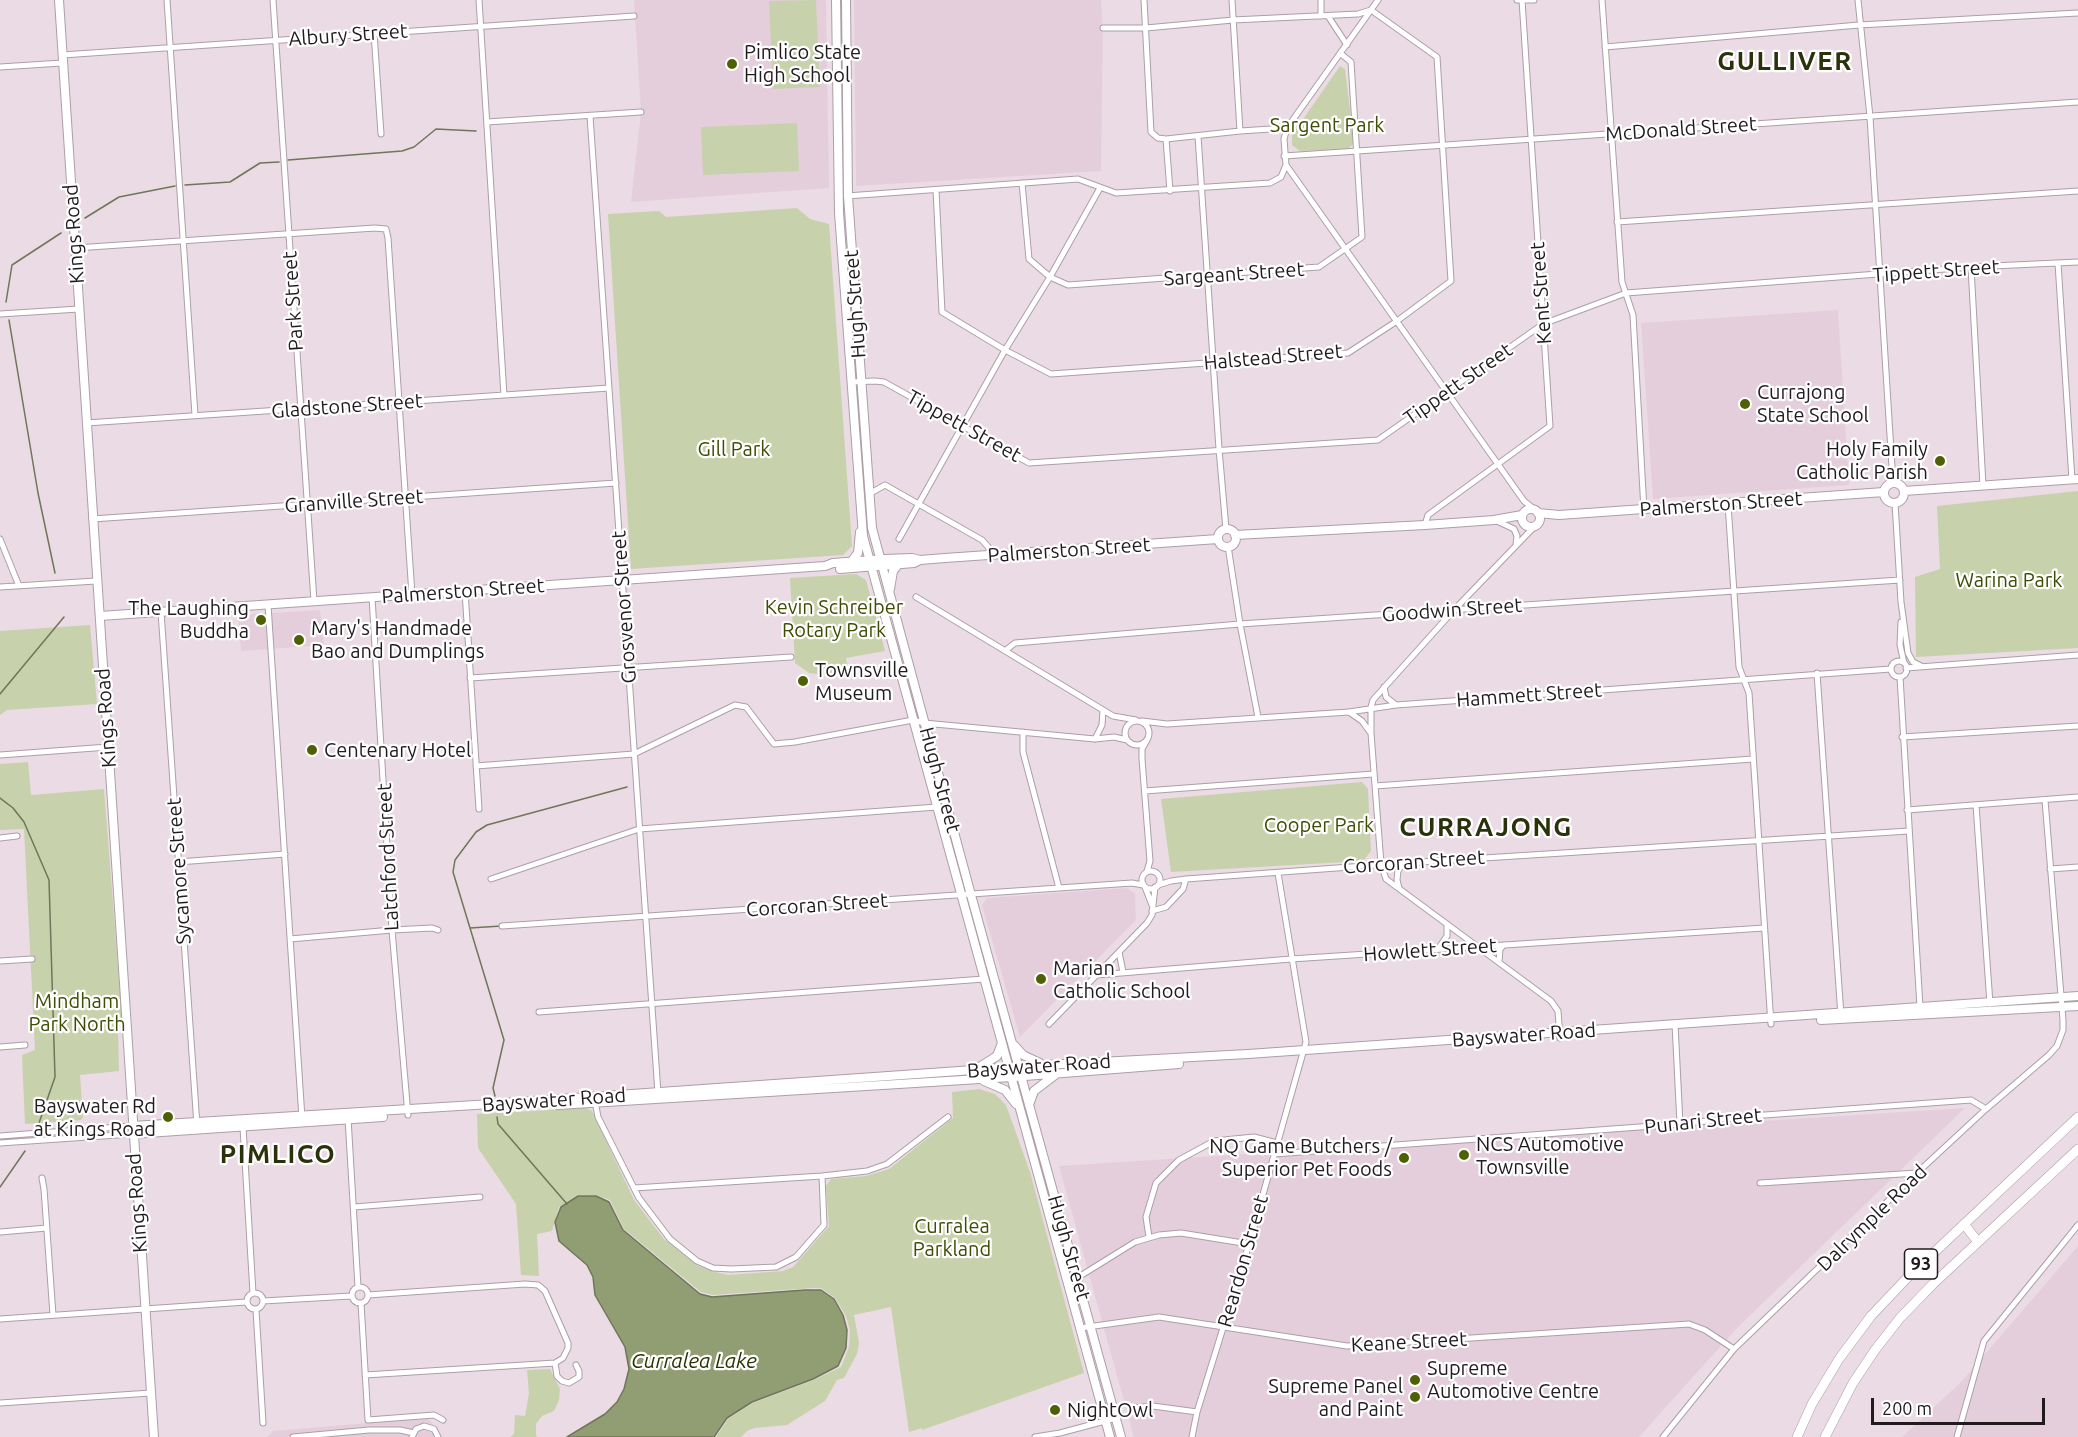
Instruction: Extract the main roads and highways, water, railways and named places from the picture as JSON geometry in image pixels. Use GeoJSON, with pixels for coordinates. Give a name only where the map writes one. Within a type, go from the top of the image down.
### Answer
{"type":"FeatureCollection","features":[{"type":"Feature","properties":{"kind":"main road","name":"Kings Road"},"geometry":{"type":"LineString","coordinates":[[59,0],[154,1437]]}},
{"type":"Feature","properties":{"kind":"main road","name":"Hugh Street"},"geometry":{"type":"LineString","coordinates":[[836,0],[843,197],[856,382],[876,563],[913,720],[984,979],[1007,1043]]}},
{"type":"Feature","properties":{"kind":"main road","name":"Hugh Street"},"geometry":{"type":"LineString","coordinates":[[843,197],[846,0]]}},
{"type":"Feature","properties":{"kind":"main road","name":"Hugh Street"},"geometry":{"type":"LineString","coordinates":[[856,382],[861,527],[890,595],[971,895],[1007,1043],[1017,1077],[1029,1105],[1121,1437]]}},
{"type":"Feature","properties":{"kind":"main road"},"geometry":{"type":"LineString","coordinates":[[1904,491],[2075,479]]}},
{"type":"Feature","properties":{"kind":"main road"},"geometry":{"type":"LineString","coordinates":[[1893,483],[1901,485],[1904,491],[1901,500],[1895,503],[1886,499],[1884,492],[1887,486],[1893,483]]}},
{"type":"Feature","properties":{"kind":"main road","name":"Palmerston Street"},"geometry":{"type":"LineString","coordinates":[[1235,535],[1425,525],[1884,492]]}},
{"type":"Feature","properties":{"kind":"main road"},"geometry":{"type":"LineString","coordinates":[[851,562],[858,553],[858,537],[861,527]]}},
{"type":"Feature","properties":{"kind":"main road"},"geometry":{"type":"LineString","coordinates":[[1226,529],[1232,530],[1235,535],[1235,541],[1228,546],[1222,546],[1218,540],[1219,533],[1226,529]]}},
{"type":"Feature","properties":{"kind":"main road","name":"Palmerston Street"},"geometry":{"type":"LineString","coordinates":[[825,566],[831,568],[912,558],[920,560],[1218,540]]}},
{"type":"Feature","properties":{"kind":"main road","name":"Palmerston Street"},"geometry":{"type":"LineString","coordinates":[[100,616],[825,566],[833,563],[898,565],[920,560]]}},
{"type":"Feature","properties":{"kind":"main road"},"geometry":{"type":"LineString","coordinates":[[890,595],[893,571],[898,565]]}},
{"type":"Feature","properties":{"kind":"main road","name":"Bayswater Road"},"geometry":{"type":"LineString","coordinates":[[132,1130],[975,1075],[1017,1077],[1302,1053],[1990,1006],[2078,996]]}},
{"type":"Feature","properties":{"kind":"main road","name":"Bayswater Road"},"geometry":{"type":"LineString","coordinates":[[1990,1006],[2078,1006]]}},
{"type":"Feature","properties":{"kind":"main road"},"geometry":{"type":"LineString","coordinates":[[1020,1109],[1009,1093],[1000,1086],[975,1075],[997,1056],[1007,1043],[1026,1057],[1045,1065]]}},
{"type":"Feature","properties":{"kind":"main road","name":"Bayswater Road"},"geometry":{"type":"LineString","coordinates":[[975,1075],[1014,1067],[1302,1053]]}},
{"type":"Feature","properties":{"kind":"main road"},"geometry":{"type":"LineString","coordinates":[[1029,1105],[1032,1094],[1037,1088],[1058,1074]]}},
{"type":"Feature","properties":{"kind":"main road","name":"Hugh Street"},"geometry":{"type":"LineString","coordinates":[[1017,1077],[1020,1109],[1110,1437]]}},
{"type":"Feature","properties":{"kind":"main road","name":"93"},"geometry":{"type":"LineString","coordinates":[[1797,1437],[1812,1404],[1839,1359],[1871,1316],[1908,1277],[2078,1118]]}},
{"type":"Feature","properties":{"kind":"main road","name":"Bayswater Road"},"geometry":{"type":"LineString","coordinates":[[197,1126],[243,1127],[302,1119]]}},
{"type":"Feature","properties":{"kind":"main road","name":"93"},"geometry":{"type":"LineString","coordinates":[[1825,1437],[1853,1383],[1875,1350],[1907,1311],[2078,1149]]}},
{"type":"Feature","properties":{"kind":"main road"},"geometry":{"type":"LineString","coordinates":[[1964,1224],[1978,1242]]}},
{"type":"Feature","properties":{"kind":"water","name":"Curralea Lake"},"geometry":{"type":"Polygon","coordinates":[[[578,1196],[596,1196],[609,1202],[623,1230],[700,1294],[712,1297],[821,1290],[834,1299],[843,1315],[847,1330],[846,1348],[838,1366],[813,1379],[752,1402],[727,1418],[714,1437],[567,1437],[605,1414],[617,1402],[624,1389],[629,1369],[625,1347],[595,1295],[593,1277],[587,1265],[559,1241],[555,1222],[561,1207],[578,1196]]]}},
{"type":"Feature","properties":{"kind":"waterway"},"geometry":{"type":"LineString","coordinates":[[288,160],[402,151],[414,147],[436,129],[476,131]]}},
{"type":"Feature","properties":{"kind":"waterway"},"geometry":{"type":"LineString","coordinates":[[185,185],[230,182],[260,163],[279,162]]}},
{"type":"Feature","properties":{"kind":"waterway"},"geometry":{"type":"LineString","coordinates":[[85,218],[119,197],[175,186]]}},
{"type":"Feature","properties":{"kind":"waterway"},"geometry":{"type":"LineString","coordinates":[[6,302],[12,265],[61,233]]}},
{"type":"Feature","properties":{"kind":"waterway"},"geometry":{"type":"LineString","coordinates":[[9,320],[38,493],[55,573]]}},
{"type":"Feature","properties":{"kind":"waterway"},"geometry":{"type":"LineString","coordinates":[[0,694],[64,617]]}},
{"type":"Feature","properties":{"kind":"waterway"},"geometry":{"type":"LineString","coordinates":[[495,1096],[493,1088],[504,1040],[453,872],[455,860],[476,832],[487,825],[627,787]]}},
{"type":"Feature","properties":{"kind":"waterway"},"geometry":{"type":"LineString","coordinates":[[0,798],[13,808],[24,822],[49,880],[55,1077],[39,1123]]}},
{"type":"Feature","properties":{"kind":"waterway"},"geometry":{"type":"LineString","coordinates":[[470,928],[501,926]]}},
{"type":"Feature","properties":{"kind":"waterway"},"geometry":{"type":"LineString","coordinates":[[497,1117],[498,1124],[567,1204]]}},
{"type":"Feature","properties":{"kind":"waterway"},"geometry":{"type":"LineString","coordinates":[[0,1187],[25,1151]]}},
{"type":"Feature","properties":{"kind":"place","name":"Pimlico State High School"},"geometry":{"type":"Point","coordinates":[732,64]}},
{"type":"Feature","properties":{"kind":"place","name":"Currajong State School"},"geometry":{"type":"Point","coordinates":[1745,404]}},
{"type":"Feature","properties":{"kind":"place","name":"Holy Family Catholic Parish"},"geometry":{"type":"Point","coordinates":[1940,461]}},
{"type":"Feature","properties":{"kind":"place","name":"The Laughing Buddha"},"geometry":{"type":"Point","coordinates":[261,620]}},
{"type":"Feature","properties":{"kind":"place","name":"Mary's Handmade Bao and Dumplings"},"geometry":{"type":"Point","coordinates":[299,640]}},
{"type":"Feature","properties":{"kind":"place","name":"Townsville Museum"},"geometry":{"type":"Point","coordinates":[803,681]}},
{"type":"Feature","properties":{"kind":"place","name":"Centenary Hotel"},"geometry":{"type":"Point","coordinates":[312,750]}},
{"type":"Feature","properties":{"kind":"place","name":"Marian Catholic School"},"geometry":{"type":"Point","coordinates":[1041,979]}},
{"type":"Feature","properties":{"kind":"place","name":"Bayswater Rd at Kings Road"},"geometry":{"type":"Point","coordinates":[168,1117]}},
{"type":"Feature","properties":{"kind":"place","name":"NCS Automotive Townsville"},"geometry":{"type":"Point","coordinates":[1464,1155]}},
{"type":"Feature","properties":{"kind":"place","name":"NQ Game Butchers / Superior Pet Foods"},"geometry":{"type":"Point","coordinates":[1404,1158]}},
{"type":"Feature","properties":{"kind":"place","name":"Supreme Automotive Centre"},"geometry":{"type":"Point","coordinates":[1415,1380]}},
{"type":"Feature","properties":{"kind":"place","name":"Supreme Panel and Paint"},"geometry":{"type":"Point","coordinates":[1415,1397]}},
{"type":"Feature","properties":{"kind":"place","name":"NightOwl"},"geometry":{"type":"Point","coordinates":[1055,1410]}},
{"type":"Feature","properties":{"kind":"district","name":"GULLIVER"},"geometry":{"type":"Point","coordinates":[1785,61]}},
{"type":"Feature","properties":{"kind":"district","name":"CURRAJONG"},"geometry":{"type":"Point","coordinates":[1486,827]}},
{"type":"Feature","properties":{"kind":"district","name":"PIMLICO"},"geometry":{"type":"Point","coordinates":[278,1154]}},
{"type":"Feature","properties":{"kind":"park label","name":"Sargent Park"},"geometry":{"type":"Point","coordinates":[1327,125]}},
{"type":"Feature","properties":{"kind":"park label","name":"Gill Park"},"geometry":{"type":"Point","coordinates":[734,449]}},
{"type":"Feature","properties":{"kind":"park label","name":"Warina Park"},"geometry":{"type":"Point","coordinates":[2009,580]}},
{"type":"Feature","properties":{"kind":"park label","name":"Kevin Schreiber Rotary Park"},"geometry":{"type":"Point","coordinates":[834,618]}},
{"type":"Feature","properties":{"kind":"park label","name":"Cooper Park"},"geometry":{"type":"Point","coordinates":[1319,825]}},
{"type":"Feature","properties":{"kind":"park label","name":"Mindham Park North"},"geometry":{"type":"Point","coordinates":[77,1012]}},
{"type":"Feature","properties":{"kind":"park label","name":"Curralea Parkland"},"geometry":{"type":"Point","coordinates":[952,1238]}}]}
